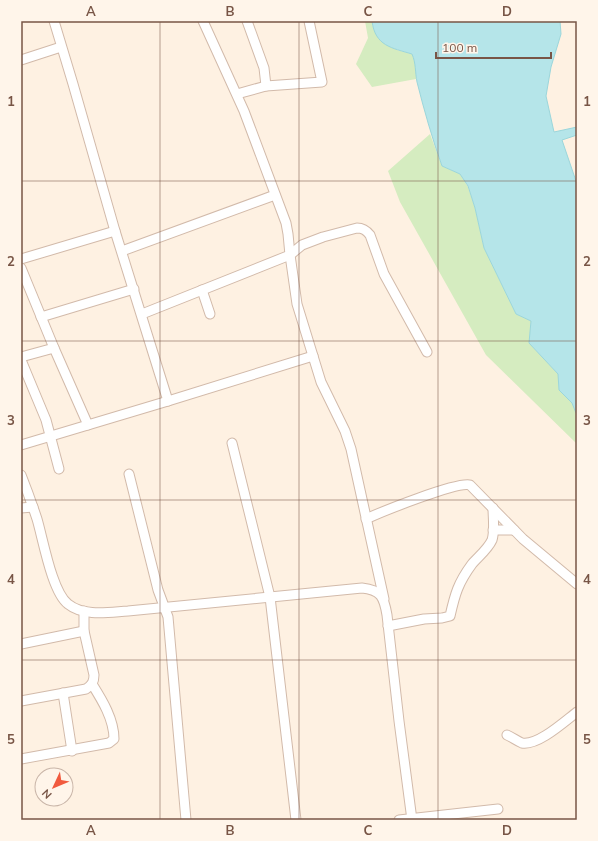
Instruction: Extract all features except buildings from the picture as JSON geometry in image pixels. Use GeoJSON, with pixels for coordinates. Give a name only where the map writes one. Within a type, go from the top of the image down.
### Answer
{"type":"FeatureCollection","features":[{"type":"Feature","properties":{"kind":"street"},"geometry":{"type":"LineString","coordinates":[[54,21],[115,231],[168,401]]}},
{"type":"Feature","properties":{"kind":"street"},"geometry":{"type":"LineString","coordinates":[[203,21],[237,94],[286,223],[297,304],[321,382],[345,431],[351,449],[384,600],[412,819]]}},
{"type":"Feature","properties":{"kind":"street"},"geometry":{"type":"LineString","coordinates":[[248,21],[264,68],[266,86]]}},
{"type":"Feature","properties":{"kind":"street"},"geometry":{"type":"LineString","coordinates":[[237,94],[266,86],[322,82],[309,21]]}},
{"type":"Feature","properties":{"kind":"street"},"geometry":{"type":"LineString","coordinates":[[21,60],[61,47]]}},
{"type":"Feature","properties":{"kind":"street"},"geometry":{"type":"LineString","coordinates":[[122,251],[275,195]]}},
{"type":"Feature","properties":{"kind":"street"},"geometry":{"type":"LineString","coordinates":[[142,314],[290,256],[302,245],[323,237],[362,228],[370,235],[384,274],[427,352]]}},
{"type":"Feature","properties":{"kind":"street"},"geometry":{"type":"LineString","coordinates":[[21,259],[115,231]]}},
{"type":"Feature","properties":{"kind":"street"},"geometry":{"type":"LineString","coordinates":[[21,268],[88,425]]}},
{"type":"Feature","properties":{"kind":"street"},"geometry":{"type":"LineString","coordinates":[[41,317],[134,289]]}},
{"type":"Feature","properties":{"kind":"street"},"geometry":{"type":"LineString","coordinates":[[202,290],[210,314]]}},
{"type":"Feature","properties":{"kind":"street"},"geometry":{"type":"LineString","coordinates":[[54,348],[21,358],[46,420],[59,469]]}},
{"type":"Feature","properties":{"kind":"street"},"geometry":{"type":"LineString","coordinates":[[21,445],[313,356]]}},
{"type":"Feature","properties":{"kind":"street"},"geometry":{"type":"LineString","coordinates":[[232,443],[270,597],[296,820]]}},
{"type":"Feature","properties":{"kind":"street"},"geometry":{"type":"LineString","coordinates":[[128,474],[158,590],[165,607],[170,644],[186,820]]}},
{"type":"Feature","properties":{"kind":"street"},"geometry":{"type":"LineString","coordinates":[[21,475],[33,507],[55,585],[69,605],[84,611],[107,613],[362,588],[375,590],[384,600]]}},
{"type":"Feature","properties":{"kind":"street"},"geometry":{"type":"LineString","coordinates":[[366,519],[444,489],[466,484],[474,488],[522,539],[577,584]]}},
{"type":"Feature","properties":{"kind":"street"},"geometry":{"type":"LineString","coordinates":[[21,508],[33,507]]}},
{"type":"Feature","properties":{"kind":"street"},"geometry":{"type":"LineString","coordinates":[[388,626],[450,616],[457,588],[462,579],[492,540],[493,508]]}},
{"type":"Feature","properties":{"kind":"street"},"geometry":{"type":"LineString","coordinates":[[493,530],[514,530]]}},
{"type":"Feature","properties":{"kind":"street"},"geometry":{"type":"LineString","coordinates":[[21,701],[86,689],[92,684],[94,674],[84,631],[84,611]]}},
{"type":"Feature","properties":{"kind":"street"},"geometry":{"type":"LineString","coordinates":[[21,644],[84,631]]}},
{"type":"Feature","properties":{"kind":"street"},"geometry":{"type":"LineString","coordinates":[[21,759],[109,743],[114,739],[114,733],[105,705],[92,684]]}},
{"type":"Feature","properties":{"kind":"street"},"geometry":{"type":"LineString","coordinates":[[63,693],[72,750]]}},
{"type":"Feature","properties":{"kind":"street"},"geometry":{"type":"LineString","coordinates":[[507,735],[522,743],[531,742],[544,736],[577,712]]}},
{"type":"Feature","properties":{"kind":"street"},"geometry":{"type":"LineString","coordinates":[[399,820],[498,809]]}},
{"type":"Feature","properties":{"kind":"green space"},"geometry":{"type":"Polygon","coordinates":[[[365,21],[372,21],[373,27],[397,50],[412,54],[416,64],[416,79],[372,87],[356,64],[368,38],[365,21]]]}},
{"type":"Feature","properties":{"kind":"green space"},"geometry":{"type":"Polygon","coordinates":[[[430,134],[442,166],[460,174],[468,187],[475,208],[484,248],[516,314],[531,321],[529,343],[558,374],[559,390],[572,403],[577,413],[577,444],[486,355],[400,202],[388,171],[430,134]]]}},
{"type":"Feature","properties":{"kind":"water"},"geometry":{"type":"Polygon","coordinates":[[[372,21],[560,21],[561,34],[551,67],[546,96],[554,132],[577,127],[577,135],[562,140],[577,184],[577,413],[572,403],[559,390],[558,374],[529,343],[531,321],[516,314],[484,248],[475,208],[468,186],[460,174],[442,166],[422,103],[412,54],[391,48],[381,41],[377,36],[372,21]]]}}]}
